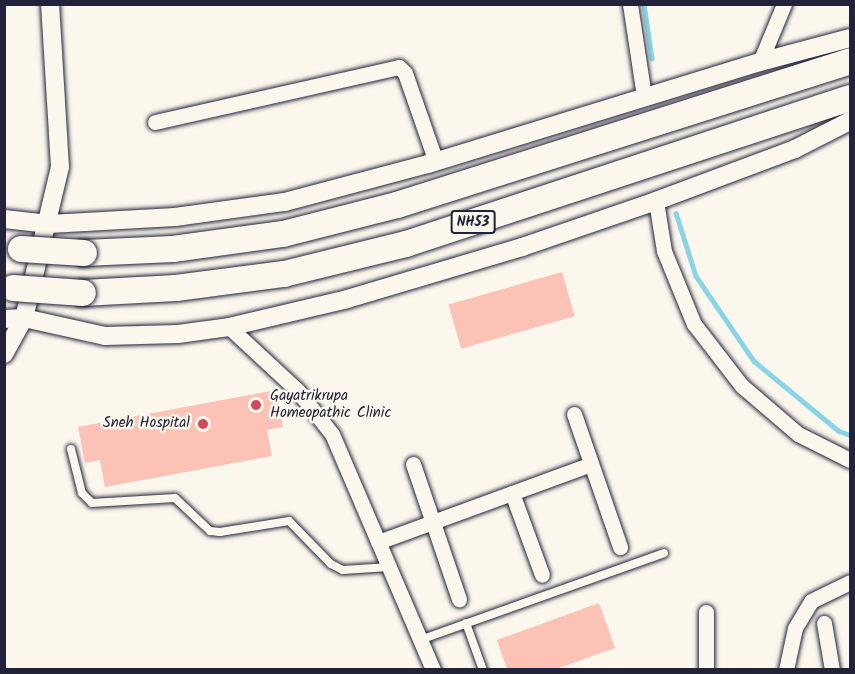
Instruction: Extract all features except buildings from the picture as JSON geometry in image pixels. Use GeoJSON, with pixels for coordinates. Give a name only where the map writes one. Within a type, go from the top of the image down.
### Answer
{"type":"FeatureCollection","features":[{"type":"Feature","properties":{"kind":"highway","name":"NH53"},"geometry":{"type":"LineString","coordinates":[[13,248],[84,253],[173,249],[306,228],[398,205],[850,62]]}},
{"type":"Feature","properties":{"kind":"highway","name":"NH53"},"geometry":{"type":"LineString","coordinates":[[9,288],[83,293],[176,288],[284,274],[395,247],[850,98]]}},
{"type":"Feature","properties":{"kind":"street"},"geometry":{"type":"LineString","coordinates":[[4,354],[24,318],[49,224],[60,167],[50,4]]}},
{"type":"Feature","properties":{"kind":"street"},"geometry":{"type":"LineString","coordinates":[[630,4],[644,97]]}},
{"type":"Feature","properties":{"kind":"street"},"geometry":{"type":"LineString","coordinates":[[760,62],[784,4]]}},
{"type":"Feature","properties":{"kind":"street"},"geometry":{"type":"LineString","coordinates":[[4,219],[49,224],[175,217],[285,202],[436,162],[760,62],[850,38]]}},
{"type":"Feature","properties":{"kind":"street"},"geometry":{"type":"LineString","coordinates":[[155,122],[399,67],[405,73],[436,162]]}},
{"type":"Feature","properties":{"kind":"street"},"geometry":{"type":"LineString","coordinates":[[4,320],[24,318],[105,336],[178,334],[229,327],[348,299],[522,247],[656,201],[795,149],[850,121]]}},
{"type":"Feature","properties":{"kind":"street"},"geometry":{"type":"LineString","coordinates":[[656,201],[664,251],[694,324],[742,386],[798,434],[850,460]]}},
{"type":"Feature","properties":{"kind":"street"},"geometry":{"type":"LineString","coordinates":[[229,327],[297,390],[332,434],[433,669]]}},
{"type":"Feature","properties":{"kind":"street"},"geometry":{"type":"LineString","coordinates":[[574,414],[620,547]]}},
{"type":"Feature","properties":{"kind":"street"},"geometry":{"type":"LineString","coordinates":[[412,464],[459,599]]}},
{"type":"Feature","properties":{"kind":"street"},"geometry":{"type":"LineString","coordinates":[[378,542],[591,464]]}},
{"type":"Feature","properties":{"kind":"street"},"geometry":{"type":"LineString","coordinates":[[512,493],[542,575]]}},
{"type":"Feature","properties":{"kind":"street"},"geometry":{"type":"LineString","coordinates":[[786,669],[795,628],[811,601],[850,582]]}},
{"type":"Feature","properties":{"kind":"street"},"geometry":{"type":"LineString","coordinates":[[706,612],[706,669]]}},
{"type":"Feature","properties":{"kind":"street"},"geometry":{"type":"LineString","coordinates":[[824,623],[832,669]]}},
{"type":"Feature","properties":{"kind":"lane"},"geometry":{"type":"LineString","coordinates":[[71,449],[82,493],[92,503],[175,498],[210,531],[220,532],[289,521],[331,564],[343,570],[389,567]]}},
{"type":"Feature","properties":{"kind":"lane"},"geometry":{"type":"LineString","coordinates":[[420,640],[664,553]]}},
{"type":"Feature","properties":{"kind":"lane"},"geometry":{"type":"LineString","coordinates":[[466,623],[483,669]]}},
{"type":"Feature","properties":{"kind":"waterway"},"geometry":{"type":"LineString","coordinates":[[644,4],[652,58]]}},
{"type":"Feature","properties":{"kind":"waterway"},"geometry":{"type":"LineString","coordinates":[[676,213],[696,276],[754,361],[839,431],[850,435]]}},
{"type":"Feature","properties":{"kind":"place","name":"Gayatrikrupa Homeopathic Clinic"},"geometry":{"type":"Point","coordinates":[256,405]}},
{"type":"Feature","properties":{"kind":"place","name":"Sneh Hospital"},"geometry":{"type":"Point","coordinates":[203,424]}}]}
